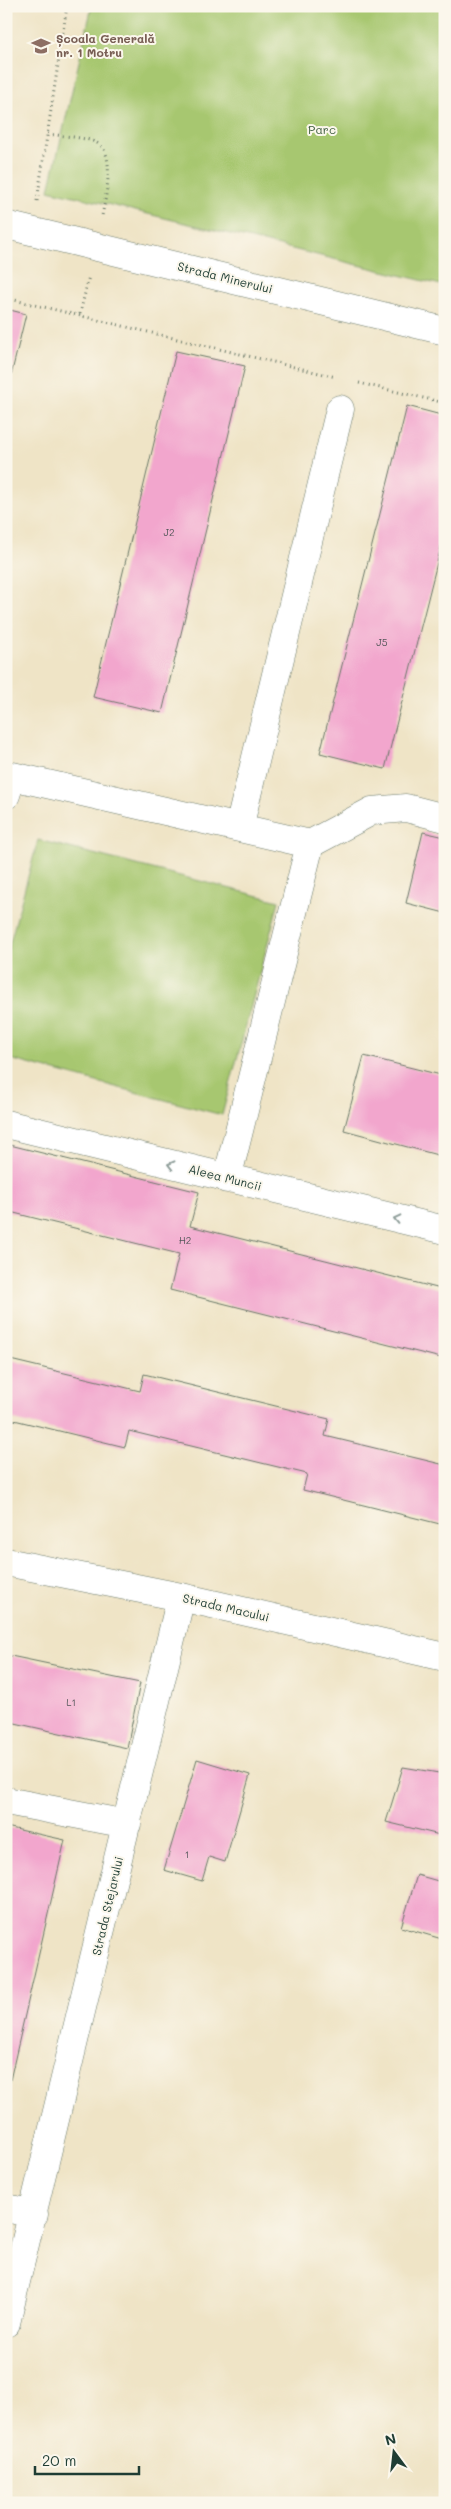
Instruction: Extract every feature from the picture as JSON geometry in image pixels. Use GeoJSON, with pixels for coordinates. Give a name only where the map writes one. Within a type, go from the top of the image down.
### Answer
{"type":"FeatureCollection","features":[{"type":"Feature","properties":{"kind":"street","name":"Strada Minerului"},"geometry":{"type":"LineString","coordinates":[[6,225],[445,331]]}},
{"type":"Feature","properties":{"kind":"street"},"geometry":{"type":"LineString","coordinates":[[239,828],[340,409]]}},
{"type":"Feature","properties":{"kind":"street"},"geometry":{"type":"LineString","coordinates":[[6,795],[12,776],[310,844],[372,811],[406,808],[445,818]]}},
{"type":"Feature","properties":{"kind":"street"},"geometry":{"type":"LineString","coordinates":[[227,1179],[310,844]]}},
{"type":"Feature","properties":{"kind":"street","name":"Aleea Muncii"},"geometry":{"type":"LineString","coordinates":[[6,1124],[227,1179],[445,1230]]}},
{"type":"Feature","properties":{"kind":"street","name":"Strada Macului"},"geometry":{"type":"LineString","coordinates":[[6,1562],[182,1597],[445,1657]]}},
{"type":"Feature","properties":{"kind":"street","name":"Strada Stejarului"},"geometry":{"type":"LineString","coordinates":[[6,2323],[34,2214],[182,1597]]}},
{"type":"Feature","properties":{"kind":"street"},"geometry":{"type":"LineString","coordinates":[[6,1801],[127,1824]]}},
{"type":"Feature","properties":{"kind":"street"},"geometry":{"type":"LineString","coordinates":[[6,2208],[34,2214]]}},
{"type":"Feature","properties":{"kind":"path"},"geometry":{"type":"LineString","coordinates":[[32,231],[67,6]]}},
{"type":"Feature","properties":{"kind":"path"},"geometry":{"type":"LineString","coordinates":[[48,134],[97,143],[105,151],[108,166],[108,188],[80,314]]}},
{"type":"Feature","properties":{"kind":"path"},"geometry":{"type":"LineString","coordinates":[[6,298],[80,314],[345,379]]}},
{"type":"Feature","properties":{"kind":"path"},"geometry":{"type":"LineString","coordinates":[[354,381],[445,403]]}},
{"type":"Feature","properties":{"kind":"green space","name":"Parc"},"geometry":{"type":"Polygon","coordinates":[[[92,6],[445,6],[445,286],[49,190],[92,6]]]}},
{"type":"Feature","properties":{"kind":"green space"},"geometry":{"type":"Polygon","coordinates":[[[38,840],[279,901],[222,1115],[6,1058],[6,957],[38,840]]]}},
{"type":"Feature","properties":{"kind":"building"},"geometry":{"type":"Polygon","coordinates":[[[6,309],[26,314],[7,392],[6,392],[6,309]]]}},
{"type":"Feature","properties":{"kind":"building"},"geometry":{"type":"Polygon","coordinates":[[[176,351],[245,366],[162,713],[93,697],[176,351]]]}},
{"type":"Feature","properties":{"kind":"building"},"geometry":{"type":"Polygon","coordinates":[[[407,406],[445,416],[445,531],[385,769],[320,753],[407,406]]]}},
{"type":"Feature","properties":{"kind":"building"},"geometry":{"type":"Polygon","coordinates":[[[423,832],[445,837],[445,913],[406,903],[423,832]]]}},
{"type":"Feature","properties":{"kind":"building"},"geometry":{"type":"Polygon","coordinates":[[[364,1056],[445,1076],[445,1157],[344,1130],[364,1056]]]}},
{"type":"Feature","properties":{"kind":"building"},"geometry":{"type":"Polygon","coordinates":[[[6,1144],[199,1192],[190,1226],[445,1290],[445,1359],[170,1290],[179,1254],[6,1211],[6,1144]]]}},
{"type":"Feature","properties":{"kind":"building"},"geometry":{"type":"Polygon","coordinates":[[[6,1359],[140,1391],[144,1374],[329,1419],[325,1436],[445,1465],[444,1525],[303,1490],[307,1474],[129,1431],[125,1447],[6,1418],[6,1359]]]}},
{"type":"Feature","properties":{"kind":"building"},"geometry":{"type":"Polygon","coordinates":[[[6,1655],[140,1683],[127,1748],[6,1721],[6,1655]]]}},
{"type":"Feature","properties":{"kind":"building"},"geometry":{"type":"Polygon","coordinates":[[[197,1759],[250,1775],[225,1862],[209,1857],[202,1881],[164,1870],[197,1759]]]}},
{"type":"Feature","properties":{"kind":"building"},"geometry":{"type":"Polygon","coordinates":[[[403,1767],[445,1774],[444,1836],[386,1822],[403,1767]]]}},
{"type":"Feature","properties":{"kind":"building"},"geometry":{"type":"Polygon","coordinates":[[[6,1827],[65,1840],[8,2089],[6,2089],[6,1827]]]}},
{"type":"Feature","properties":{"kind":"building"},"geometry":{"type":"Polygon","coordinates":[[[417,1875],[445,1883],[445,1927],[442,1939],[401,1927],[417,1875]]]}},
{"type":"Feature","properties":{"kind":"place","name":"Școala Generală nr. 1 Motru"},"geometry":{"type":"Point","coordinates":[41,46]}}]}
